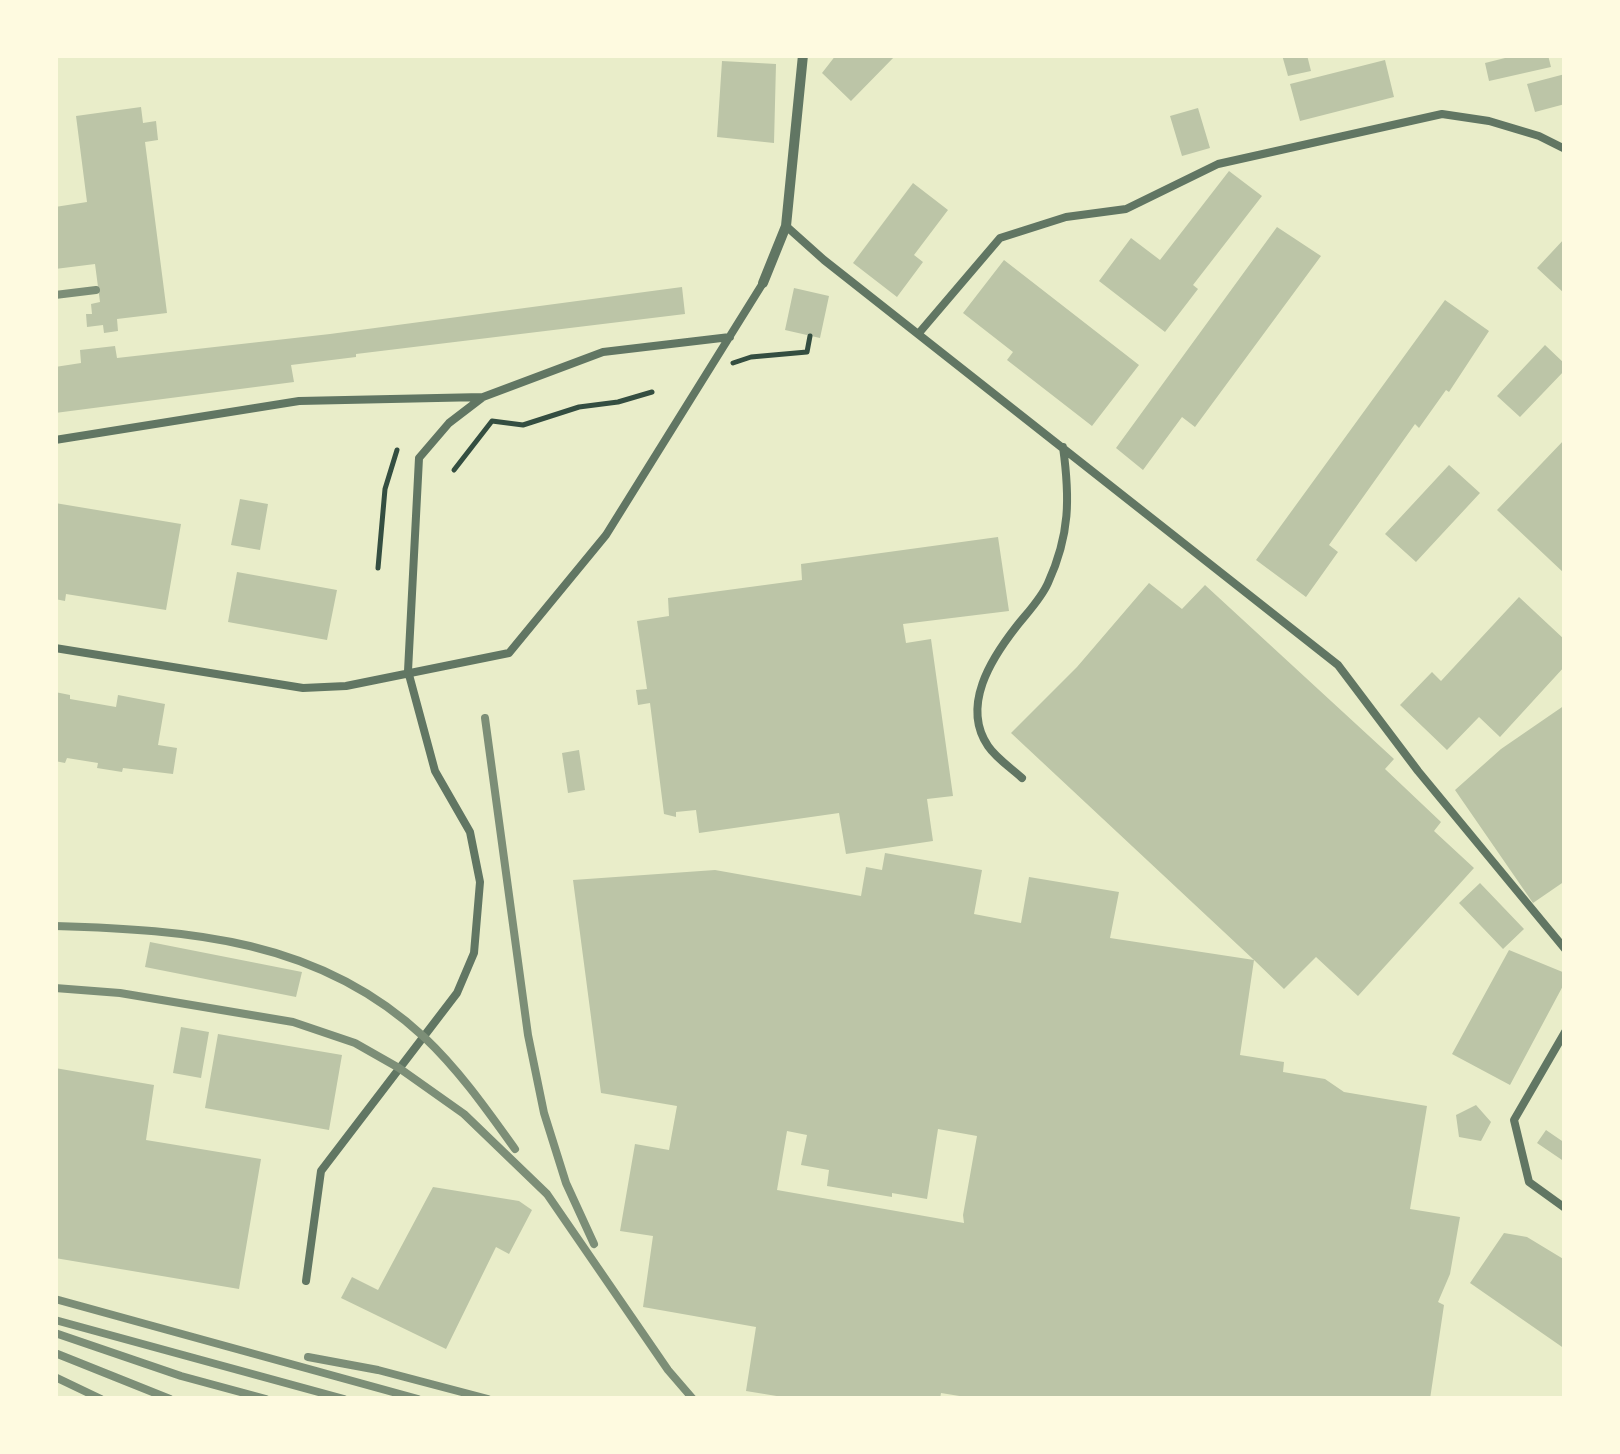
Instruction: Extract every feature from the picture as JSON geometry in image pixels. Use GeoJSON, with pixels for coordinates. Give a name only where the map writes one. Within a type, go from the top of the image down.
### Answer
{"type":"FeatureCollection","features":[{"type":"Feature","properties":{"kind":"street"},"geometry":{"type":"LineString","coordinates":[[763,283],[786,226],[802,55]]}},
{"type":"Feature","properties":{"kind":"lane"},"geometry":{"type":"LineString","coordinates":[[919,334],[1000,238],[1066,216],[1126,209],[1218,164],[1442,114],[1489,121],[1539,136],[1565,150]]}},
{"type":"Feature","properties":{"kind":"lane"},"geometry":{"type":"LineString","coordinates":[[786,226],[1338,666],[1418,772],[1565,949]]}},
{"type":"Feature","properties":{"kind":"lane"},"geometry":{"type":"LineString","coordinates":[[55,648],[303,688],[346,686],[509,653],[606,536],[763,283]]}},
{"type":"Feature","properties":{"kind":"lane"},"geometry":{"type":"LineString","coordinates":[[306,1281],[321,1171],[457,993],[474,953],[480,882],[470,832],[434,771],[408,671],[419,458],[449,423],[483,397],[603,352],[730,336]]}},
{"type":"Feature","properties":{"kind":"lane"},"geometry":{"type":"LineString","coordinates":[[55,440],[299,400],[483,397]]}},
{"type":"Feature","properties":{"kind":"lane"},"geometry":{"type":"LineString","coordinates":[[1022,778],[988,747],[977,721],[981,686],[995,654],[1046,588],[1066,538],[1068,486],[1063,447]]}},
{"type":"Feature","properties":{"kind":"lane"},"geometry":{"type":"LineString","coordinates":[[1565,1032],[1514,1120],[1529,1182],[1565,1208]]}},
{"type":"Feature","properties":{"kind":"path"},"geometry":{"type":"LineString","coordinates":[[724,366],[751,357],[807,352],[810,336]]}},
{"type":"Feature","properties":{"kind":"path"},"geometry":{"type":"LineString","coordinates":[[454,470],[492,421],[524,425],[579,407],[652,392]]}},
{"type":"Feature","properties":{"kind":"path"},"geometry":{"type":"LineString","coordinates":[[378,568],[386,489],[396,450]]}},
{"type":"Feature","properties":{"kind":"building"},"geometry":{"type":"Polygon","coordinates":[[[836,55],[896,55],[851,101],[822,73],[836,55]]]}},
{"type":"Feature","properties":{"kind":"building"},"geometry":{"type":"Polygon","coordinates":[[[1282,55],[1307,55],[1311,71],[1288,76],[1282,55]]]}},
{"type":"Feature","properties":{"kind":"building"},"geometry":{"type":"Polygon","coordinates":[[[1517,55],[1548,55],[1551,67],[1489,81],[1485,63],[1517,55]]]}},
{"type":"Feature","properties":{"kind":"building"},"geometry":{"type":"Polygon","coordinates":[[[1385,60],[1394,97],[1300,121],[1290,84],[1385,60]]]}},
{"type":"Feature","properties":{"kind":"building"},"geometry":{"type":"Polygon","coordinates":[[[722,61],[776,64],[774,143],[717,137],[722,61]]]}},
{"type":"Feature","properties":{"kind":"building"},"geometry":{"type":"Polygon","coordinates":[[[1565,74],[1565,104],[1535,112],[1527,84],[1565,74]]]}},
{"type":"Feature","properties":{"kind":"building"},"geometry":{"type":"Polygon","coordinates":[[[141,107],[143,123],[156,121],[158,140],[145,142],[167,313],[117,319],[118,331],[104,333],[103,325],[87,327],[86,314],[92,314],[91,304],[100,302],[95,264],[55,269],[55,207],[87,202],[76,116],[141,107]]]}},
{"type":"Feature","properties":{"kind":"building"},"geometry":{"type":"Polygon","coordinates":[[[1198,108],[1210,148],[1182,156],[1170,116],[1198,108]]]}},
{"type":"Feature","properties":{"kind":"building"},"geometry":{"type":"Polygon","coordinates":[[[1229,171],[1262,196],[1193,285],[1198,289],[1165,332],[1099,281],[1131,238],[1160,260],[1229,171]]]}},
{"type":"Feature","properties":{"kind":"building"},"geometry":{"type":"Polygon","coordinates":[[[913,183],[948,210],[914,255],[923,262],[897,297],[853,263],[913,183]]]}},
{"type":"Feature","properties":{"kind":"building"},"geometry":{"type":"Polygon","coordinates":[[[1277,227],[1321,256],[1195,427],[1182,417],[1143,470],[1116,448],[1277,227]]]}},
{"type":"Feature","properties":{"kind":"building"},"geometry":{"type":"Polygon","coordinates":[[[1565,238],[1565,294],[1537,268],[1565,238]]]}},
{"type":"Feature","properties":{"kind":"building"},"geometry":{"type":"Polygon","coordinates":[[[1004,260],[1139,365],[1092,426],[1007,360],[1013,352],[963,313],[1004,260]]]}},
{"type":"Feature","properties":{"kind":"building"},"geometry":{"type":"Polygon","coordinates":[[[682,287],[685,314],[356,354],[291,365],[294,382],[55,413],[55,367],[81,363],[80,350],[115,346],[117,358],[682,287]]]}},
{"type":"Feature","properties":{"kind":"building"},"geometry":{"type":"Polygon","coordinates":[[[794,288],[829,296],[820,338],[785,330],[794,288]]]}},
{"type":"Feature","properties":{"kind":"building"},"geometry":{"type":"Polygon","coordinates":[[[1445,300],[1489,331],[1449,392],[1446,390],[1419,428],[1415,424],[1329,545],[1338,552],[1306,597],[1256,560],[1445,300]]]}},
{"type":"Feature","properties":{"kind":"building"},"geometry":{"type":"Polygon","coordinates":[[[1545,345],[1565,364],[1565,370],[1520,417],[1497,396],[1545,345]]]}},
{"type":"Feature","properties":{"kind":"building"},"geometry":{"type":"Polygon","coordinates":[[[1565,439],[1565,574],[1497,510],[1565,439]]]}},
{"type":"Feature","properties":{"kind":"building"},"geometry":{"type":"Polygon","coordinates":[[[1449,465],[1480,493],[1416,562],[1385,534],[1449,465]]]}},
{"type":"Feature","properties":{"kind":"building"},"geometry":{"type":"Polygon","coordinates":[[[240,499],[268,504],[260,550],[231,545],[240,499]]]}},
{"type":"Feature","properties":{"kind":"building"},"geometry":{"type":"Polygon","coordinates":[[[55,503],[181,524],[166,610],[66,594],[65,601],[55,599],[55,503]]]}},
{"type":"Feature","properties":{"kind":"building"},"geometry":{"type":"Polygon","coordinates":[[[998,537],[1009,611],[903,624],[906,643],[931,639],[953,796],[927,799],[933,841],[846,854],[839,813],[699,833],[696,810],[676,812],[676,817],[664,814],[650,703],[638,705],[636,690],[647,689],[637,621],[669,616],[668,598],[802,580],[801,564],[998,537]]]}},
{"type":"Feature","properties":{"kind":"building"},"geometry":{"type":"Polygon","coordinates":[[[237,572],[337,590],[327,640],[228,622],[237,572]]]}},
{"type":"Feature","properties":{"kind":"building"},"geometry":{"type":"Polygon","coordinates":[[[1149,583],[1182,609],[1205,585],[1394,759],[1385,769],[1441,822],[1434,831],[1474,868],[1358,996],[1316,957],[1284,989],[1011,733],[1077,667],[1149,583]]]}},
{"type":"Feature","properties":{"kind":"building"},"geometry":{"type":"Polygon","coordinates":[[[1519,597],[1565,640],[1565,666],[1500,737],[1479,717],[1447,750],[1400,705],[1432,672],[1441,681],[1519,597]]]}},
{"type":"Feature","properties":{"kind":"building"},"geometry":{"type":"Polygon","coordinates":[[[55,692],[70,695],[70,699],[116,707],[118,695],[165,704],[158,745],[177,748],[173,774],[123,768],[122,772],[67,758],[65,763],[55,761],[55,692]]]}},
{"type":"Feature","properties":{"kind":"building"},"geometry":{"type":"Polygon","coordinates":[[[1565,705],[1565,881],[1533,903],[1455,790],[1501,749],[1565,705]]]}},
{"type":"Feature","properties":{"kind":"building"},"geometry":{"type":"Polygon","coordinates":[[[579,750],[585,790],[568,793],[562,753],[579,750]]]}},
{"type":"Feature","properties":{"kind":"building"},"geometry":{"type":"Polygon","coordinates":[[[885,853],[982,870],[974,914],[1021,923],[1029,877],[1119,892],[1110,938],[1254,960],[1240,1055],[1284,1062],[1283,1072],[1325,1079],[1344,1092],[1427,1106],[1410,1209],[1460,1217],[1450,1274],[1438,1302],[1444,1305],[1430,1399],[978,1399],[941,1393],[940,1399],[795,1399],[746,1391],[756,1327],[643,1307],[653,1236],[620,1231],[635,1144],[669,1150],[677,1106],[601,1093],[573,880],[715,870],[861,896],[866,867],[882,870],[885,853]],[[938,1129],[927,1199],[827,1186],[829,1170],[801,1165],[807,1135],[787,1131],[777,1190],[964,1223],[977,1136],[938,1129]]]}},
{"type":"Feature","properties":{"kind":"building"},"geometry":{"type":"Polygon","coordinates":[[[1480,883],[1524,929],[1503,949],[1459,903],[1480,883]]]}},
{"type":"Feature","properties":{"kind":"building"},"geometry":{"type":"Polygon","coordinates":[[[150,942],[302,972],[296,997],[145,967],[150,942]]]}},
{"type":"Feature","properties":{"kind":"building"},"geometry":{"type":"Polygon","coordinates":[[[1509,950],[1565,973],[1565,982],[1510,1085],[1452,1054],[1509,950]]]}},
{"type":"Feature","properties":{"kind":"building"},"geometry":{"type":"Polygon","coordinates":[[[181,1027],[209,1032],[201,1078],[173,1073],[181,1027]]]}},
{"type":"Feature","properties":{"kind":"building"},"geometry":{"type":"Polygon","coordinates":[[[218,1034],[342,1055],[329,1130],[205,1108],[218,1034]]]}},
{"type":"Feature","properties":{"kind":"building"},"geometry":{"type":"Polygon","coordinates":[[[55,1068],[154,1085],[146,1140],[261,1159],[239,1289],[55,1258],[55,1068]]]}},
{"type":"Feature","properties":{"kind":"building"},"geometry":{"type":"Polygon","coordinates":[[[1476,1105],[1491,1122],[1481,1141],[1459,1137],[1456,1115],[1476,1105]]]}},
{"type":"Feature","properties":{"kind":"building"},"geometry":{"type":"Polygon","coordinates":[[[1546,1130],[1565,1143],[1565,1162],[1537,1143],[1546,1130]]]}},
{"type":"Feature","properties":{"kind":"building"},"geometry":{"type":"Polygon","coordinates":[[[433,1187],[519,1201],[532,1210],[509,1254],[496,1247],[446,1349],[341,1298],[352,1277],[378,1290],[433,1187]]]}},
{"type":"Feature","properties":{"kind":"building"},"geometry":{"type":"Polygon","coordinates":[[[1504,1233],[1527,1237],[1565,1260],[1565,1349],[1470,1283],[1504,1233]]]}},
{"type":"Feature","properties":{"kind":"railway"},"geometry":{"type":"LineString","coordinates":[[55,295],[96,290]]}},
{"type":"Feature","properties":{"kind":"railway"},"geometry":{"type":"LineString","coordinates":[[485,718],[528,1035],[544,1113],[566,1183],[594,1244]]}},
{"type":"Feature","properties":{"kind":"railway"},"geometry":{"type":"LineString","coordinates":[[55,926],[203,937],[251,946],[341,979],[384,1004],[424,1037],[461,1077],[515,1149]]}},
{"type":"Feature","properties":{"kind":"railway"},"geometry":{"type":"LineString","coordinates":[[55,988],[120,993],[293,1022],[355,1043],[399,1068],[464,1114],[547,1194],[668,1370],[693,1399]]}},
{"type":"Feature","properties":{"kind":"railway"},"geometry":{"type":"LineString","coordinates":[[55,1299],[418,1399]]}},
{"type":"Feature","properties":{"kind":"railway"},"geometry":{"type":"LineString","coordinates":[[55,1320],[344,1399]]}},
{"type":"Feature","properties":{"kind":"railway"},"geometry":{"type":"LineString","coordinates":[[55,1333],[181,1376],[266,1399]]}},
{"type":"Feature","properties":{"kind":"railway"},"geometry":{"type":"LineString","coordinates":[[55,1353],[170,1399]]}},
{"type":"Feature","properties":{"kind":"railway"},"geometry":{"type":"LineString","coordinates":[[308,1357],[378,1370],[488,1399]]}},
{"type":"Feature","properties":{"kind":"railway"},"geometry":{"type":"LineString","coordinates":[[55,1377],[101,1399]]}}]}
